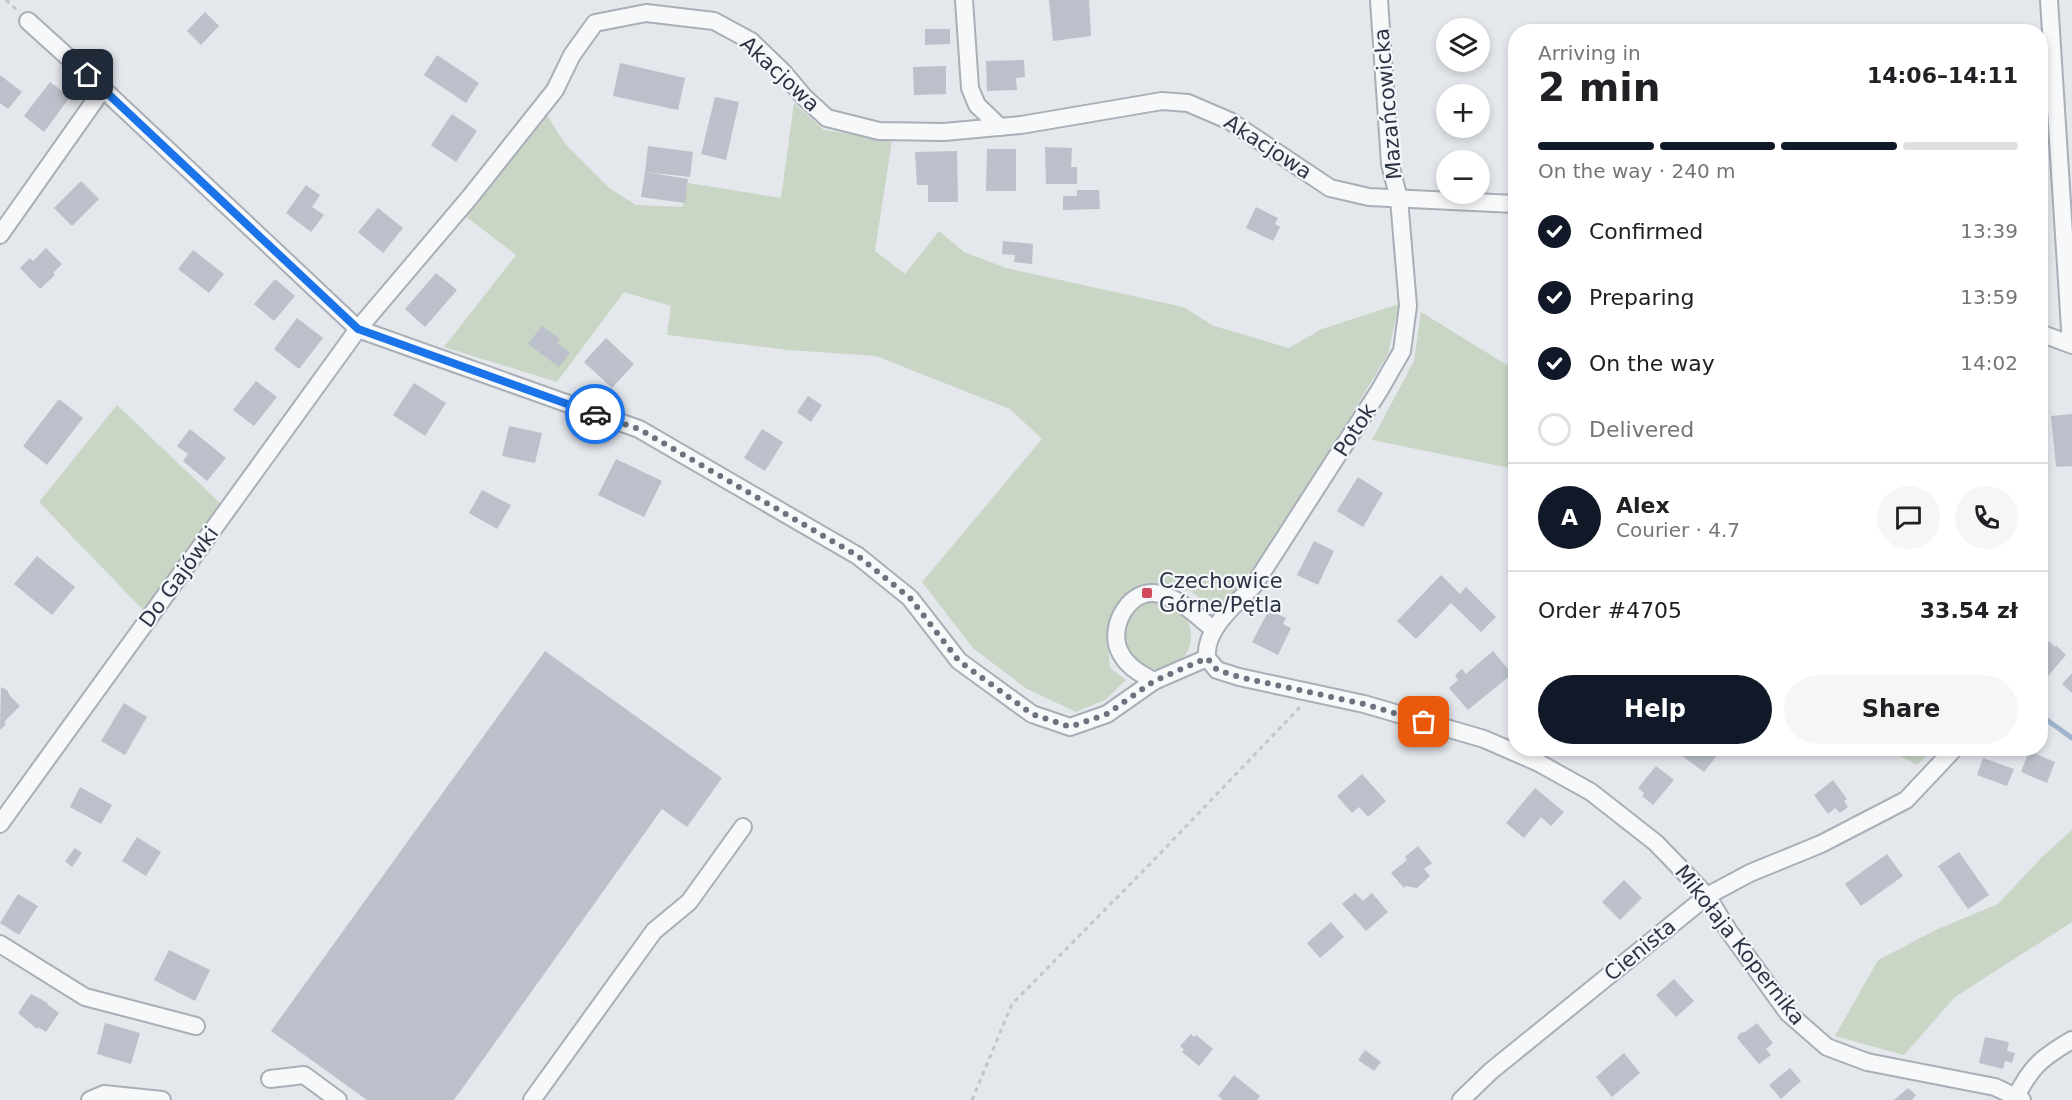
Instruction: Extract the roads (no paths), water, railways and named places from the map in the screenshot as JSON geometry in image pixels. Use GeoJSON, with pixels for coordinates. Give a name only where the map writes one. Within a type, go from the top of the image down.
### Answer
{"type":"FeatureCollection","features":[{"type":"Feature","properties":{"kind":"street"},"geometry":{"type":"LineString","coordinates":[[964,0],[970,88],[977,105],[1000,127]]}},
{"type":"Feature","properties":{"kind":"street","name":"Mazańcowicka"},"geometry":{"type":"LineString","coordinates":[[1379,0],[1390,165],[1399,199],[1508,204]]}},
{"type":"Feature","properties":{"kind":"street"},"geometry":{"type":"LineString","coordinates":[[2048,336],[2071,344],[2049,0]]}},
{"type":"Feature","properties":{"kind":"street","name":"Akacjowa"},"geometry":{"type":"LineString","coordinates":[[358,329],[470,197],[555,90],[572,55],[595,23],[646,13],[714,21],[751,41],[783,72],[804,98],[827,118],[879,131],[944,132],[1000,127],[1162,101],[1188,103],[1230,121],[1330,188],[1369,197],[1399,199]]}},
{"type":"Feature","properties":{"kind":"street"},"geometry":{"type":"LineString","coordinates":[[28,21],[358,329],[639,429],[858,556],[910,598],[959,661],[1032,714],[1070,727],[1107,714],[1154,681],[1207,658],[1206,648],[1214,630],[1181,602],[1158,593],[1147,593],[1126,606],[1119,622],[1116,637],[1118,649],[1131,667],[1154,681]]}},
{"type":"Feature","properties":{"kind":"street"},"geometry":{"type":"LineString","coordinates":[[0,235],[103,89]]}},
{"type":"Feature","properties":{"kind":"street","name":"Potok"},"geometry":{"type":"LineString","coordinates":[[1214,630],[1227,612],[1254,585],[1379,392],[1402,351],[1408,306],[1399,199]]}},
{"type":"Feature","properties":{"kind":"street","name":"Do Gajówki"},"geometry":{"type":"LineString","coordinates":[[0,824],[358,329]]}},
{"type":"Feature","properties":{"kind":"street","name":"Mikołaja Kopernika"},"geometry":{"type":"LineString","coordinates":[[1207,658],[1217,670],[1239,677],[1364,704],[1484,739],[1508,749]]}},
{"type":"Feature","properties":{"kind":"street","name":"Mikołaja Kopernika"},"geometry":{"type":"LineString","coordinates":[[1523,756],[1591,792],[1656,843],[1707,896],[1728,930],[1788,1013],[1827,1047],[1867,1062],[1995,1087],[2019,1099]]}},
{"type":"Feature","properties":{"kind":"street","name":"Cienista"},"geometry":{"type":"LineString","coordinates":[[1461,1100],[1491,1071],[1707,896],[1750,873],[1821,844],[1906,800],[1947,756]]}},
{"type":"Feature","properties":{"kind":"street"},"geometry":{"type":"LineString","coordinates":[[532,1100],[654,931],[689,902],[743,827]]}},
{"type":"Feature","properties":{"kind":"street"},"geometry":{"type":"LineString","coordinates":[[0,944],[85,997],[196,1026]]}},
{"type":"Feature","properties":{"kind":"street"},"geometry":{"type":"LineString","coordinates":[[2019,1099],[2026,1076],[2047,1055],[2072,1040]]}},
{"type":"Feature","properties":{"kind":"street"},"geometry":{"type":"LineString","coordinates":[[270,1079],[304,1075],[338,1100]]}},
{"type":"Feature","properties":{"kind":"street"},"geometry":{"type":"LineString","coordinates":[[90,1100],[104,1094],[162,1100]]}},
{"type":"Feature","properties":{"kind":"waterway"},"geometry":{"type":"LineString","coordinates":[[2048,721],[2072,738]]}},
{"type":"Feature","properties":{"kind":"place","name":"Czechowice Górne/Pętla"},"geometry":{"type":"Point","coordinates":[1147,593]}}]}
